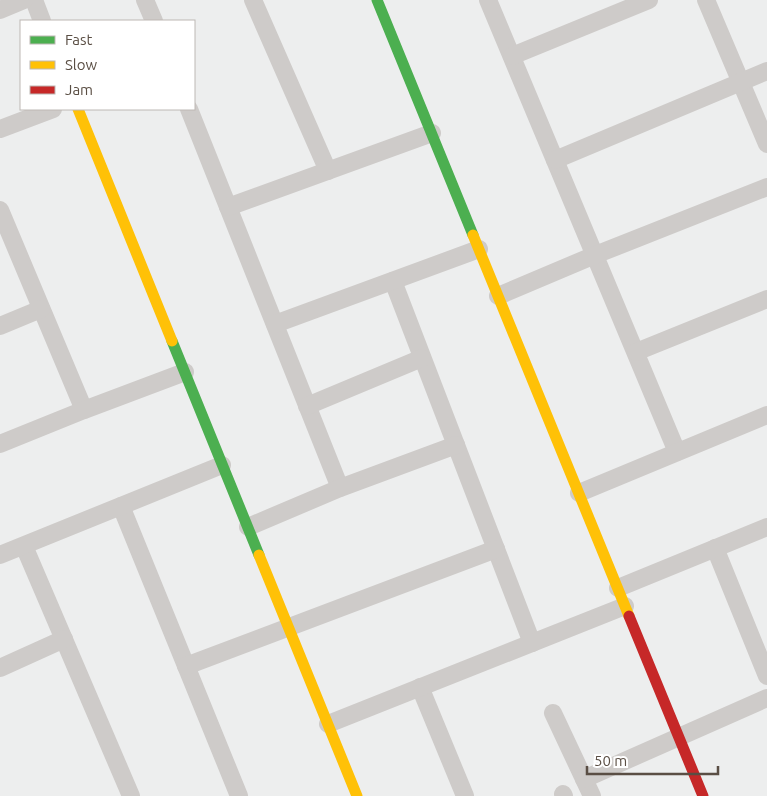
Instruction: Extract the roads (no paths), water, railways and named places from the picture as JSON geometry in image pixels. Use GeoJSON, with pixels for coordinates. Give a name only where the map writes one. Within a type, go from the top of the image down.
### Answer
{"type":"FeatureCollection","features":[{"type":"Feature","properties":{"kind":"street"},"geometry":{"type":"LineString","coordinates":[[0,10],[24,0]]}},
{"type":"Feature","properties":{"kind":"street"},"geometry":{"type":"LineString","coordinates":[[34,0],[42,20]]}},
{"type":"Feature","properties":{"kind":"street"},"geometry":{"type":"LineString","coordinates":[[145,0],[154,20]]}},
{"type":"Feature","properties":{"kind":"street"},"geometry":{"type":"LineString","coordinates":[[253,0],[328,171]]}},
{"type":"Feature","properties":{"kind":"street"},"geometry":{"type":"LineString","coordinates":[[377,0],[703,796]]}},
{"type":"Feature","properties":{"kind":"street"},"geometry":{"type":"LineString","coordinates":[[488,0],[677,452]]}},
{"type":"Feature","properties":{"kind":"street"},"geometry":{"type":"LineString","coordinates":[[512,56],[649,0]]}},
{"type":"Feature","properties":{"kind":"street"},"geometry":{"type":"LineString","coordinates":[[706,0],[767,144]]}},
{"type":"Feature","properties":{"kind":"street"},"geometry":{"type":"LineString","coordinates":[[555,160],[767,71]]}},
{"type":"Feature","properties":{"kind":"street"},"geometry":{"type":"LineString","coordinates":[[0,129],[50,110]]}},
{"type":"Feature","properties":{"kind":"street"},"geometry":{"type":"LineString","coordinates":[[78,110],[357,796]]}},
{"type":"Feature","properties":{"kind":"street"},"geometry":{"type":"LineString","coordinates":[[188,110],[340,488]]}},
{"type":"Feature","properties":{"kind":"street"},"geometry":{"type":"LineString","coordinates":[[228,207],[432,133]]}},
{"type":"Feature","properties":{"kind":"street"},"geometry":{"type":"LineString","coordinates":[[498,296],[595,255],[767,187]]}},
{"type":"Feature","properties":{"kind":"street"},"geometry":{"type":"LineString","coordinates":[[2,218],[84,410]]}},
{"type":"Feature","properties":{"kind":"street"},"geometry":{"type":"LineString","coordinates":[[274,324],[479,249]]}},
{"type":"Feature","properties":{"kind":"street"},"geometry":{"type":"LineString","coordinates":[[393,281],[532,643]]}},
{"type":"Feature","properties":{"kind":"street"},"geometry":{"type":"LineString","coordinates":[[636,352],[767,299]]}},
{"type":"Feature","properties":{"kind":"street"},"geometry":{"type":"LineString","coordinates":[[0,326],[41,308]]}},
{"type":"Feature","properties":{"kind":"street"},"geometry":{"type":"LineString","coordinates":[[307,406],[422,358]]}},
{"type":"Feature","properties":{"kind":"street"},"geometry":{"type":"LineString","coordinates":[[0,444],[185,372]]}},
{"type":"Feature","properties":{"kind":"street"},"geometry":{"type":"LineString","coordinates":[[579,493],[767,415]]}},
{"type":"Feature","properties":{"kind":"street"},"geometry":{"type":"LineString","coordinates":[[248,527],[340,488],[456,445]]}},
{"type":"Feature","properties":{"kind":"street"},"geometry":{"type":"LineString","coordinates":[[0,555],[222,465]]}},
{"type":"Feature","properties":{"kind":"street"},"geometry":{"type":"LineString","coordinates":[[121,506],[239,796]]}},
{"type":"Feature","properties":{"kind":"street"},"geometry":{"type":"LineString","coordinates":[[618,588],[767,527]]}},
{"type":"Feature","properties":{"kind":"street"},"geometry":{"type":"LineString","coordinates":[[24,546],[131,796]]}},
{"type":"Feature","properties":{"kind":"street"},"geometry":{"type":"LineString","coordinates":[[186,666],[496,548]]}},
{"type":"Feature","properties":{"kind":"street"},"geometry":{"type":"LineString","coordinates":[[715,548],[767,676]]}},
{"type":"Feature","properties":{"kind":"street"},"geometry":{"type":"LineString","coordinates":[[328,724],[625,606]]}},
{"type":"Feature","properties":{"kind":"street"},"geometry":{"type":"LineString","coordinates":[[0,668],[64,639]]}},
{"type":"Feature","properties":{"kind":"street"},"geometry":{"type":"LineString","coordinates":[[420,687],[465,796]]}},
{"type":"Feature","properties":{"kind":"street"},"geometry":{"type":"LineString","coordinates":[[584,779],[767,698]]}},
{"type":"Feature","properties":{"kind":"street"},"geometry":{"type":"LineString","coordinates":[[553,713],[592,796]]}}]}
